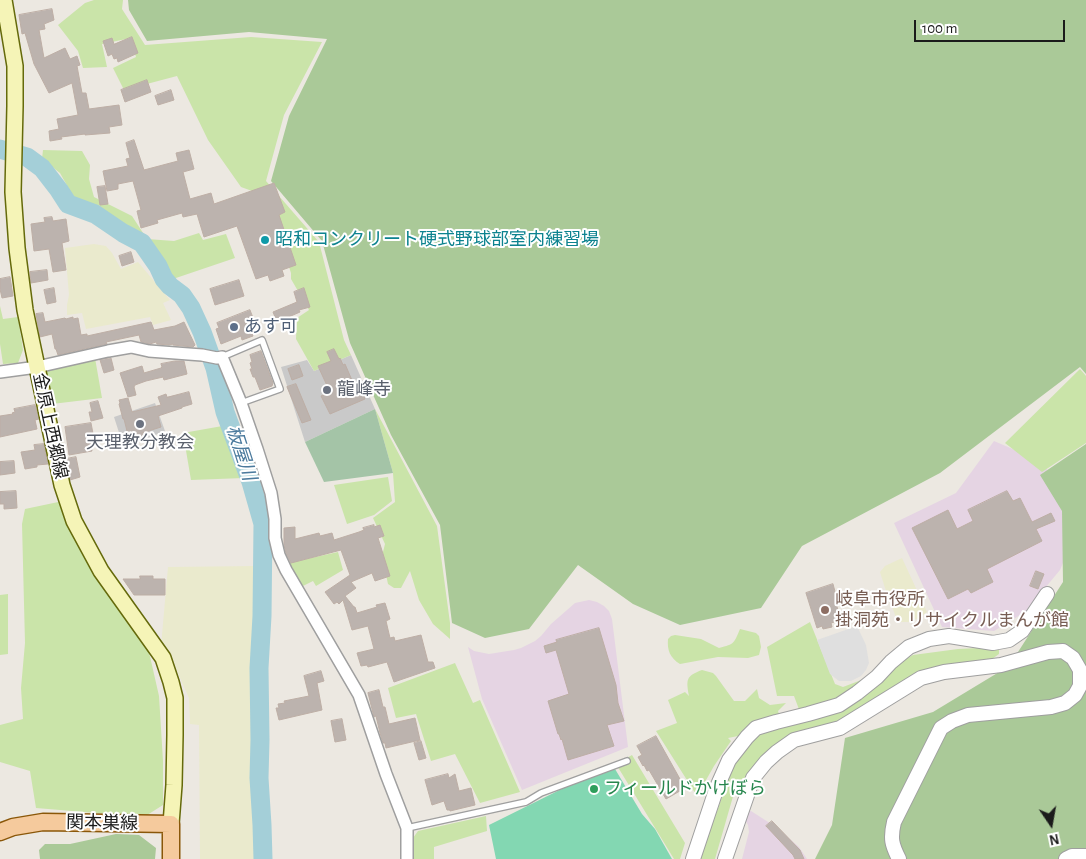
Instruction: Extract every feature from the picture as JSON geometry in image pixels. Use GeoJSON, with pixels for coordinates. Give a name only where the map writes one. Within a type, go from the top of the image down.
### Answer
{"type":"FeatureCollection","features":[{"type":"Feature","properties":{"kind":"main road","name":"金原上西郷線"},"geometry":{"type":"LineString","coordinates":[[4,0],[15,66],[13,192],[17,248],[25,310],[62,485],[74,521],[101,571],[163,658],[171,682],[175,698],[174,785],[171,824]]}},
{"type":"Feature","properties":{"kind":"main road","name":"関本巣線"},"geometry":{"type":"LineString","coordinates":[[0,832],[43,822],[171,824]]}},
{"type":"Feature","properties":{"kind":"main road"},"geometry":{"type":"LineString","coordinates":[[171,824],[171,859]]}},
{"type":"Feature","properties":{"kind":"street"},"geometry":{"type":"LineString","coordinates":[[0,372],[37,367],[108,350],[131,347],[149,351],[219,358],[241,402],[271,493],[276,519],[276,538],[279,555],[359,695],[407,828],[407,859]]}},
{"type":"Feature","properties":{"kind":"street"},"geometry":{"type":"LineString","coordinates":[[693,859],[717,787],[729,760],[756,728],[839,705],[877,677],[909,647],[929,638],[949,636],[993,643],[1009,640],[1022,631],[1047,594]]}},
{"type":"Feature","properties":{"kind":"street"},"geometry":{"type":"LineString","coordinates":[[725,859],[753,778],[766,762],[794,740],[840,728],[921,678],[944,672],[1002,665],[1048,652],[1062,651],[1074,658],[1080,670],[1080,686],[1075,695],[1065,703],[1051,707],[968,715],[952,721],[941,728],[894,822],[891,834],[892,846],[900,859]]}},
{"type":"Feature","properties":{"kind":"street"},"geometry":{"type":"LineString","coordinates":[[1066,859],[1072,856],[1086,856]]}},
{"type":"Feature","properties":{"kind":"lane"},"geometry":{"type":"LineString","coordinates":[[219,358],[262,340],[280,389],[241,402]]}},
{"type":"Feature","properties":{"kind":"lane"},"geometry":{"type":"LineString","coordinates":[[407,828],[526,802],[541,793],[627,761]]}},
{"type":"Feature","properties":{"kind":"shaded area","name":"龍峰寺"},"geometry":{"type":"Polygon","coordinates":[[[351,355],[375,409],[305,442],[281,367],[307,360],[314,371],[351,355]]]}},
{"type":"Feature","properties":{"kind":"shaded area","name":"天理教分教会"},"geometry":{"type":"Polygon","coordinates":[[[155,403],[165,431],[124,448],[114,417],[155,403]]]}},
{"type":"Feature","properties":{"kind":"shaded area"},"geometry":{"type":"Polygon","coordinates":[[[994,441],[1029,456],[1056,476],[1069,549],[1060,570],[1025,612],[994,631],[942,627],[894,523],[956,493],[994,441]]]}},
{"type":"Feature","properties":{"kind":"shaded area"},"geometry":{"type":"Polygon","coordinates":[[[589,600],[604,606],[609,611],[612,619],[628,747],[522,790],[482,699],[468,647],[474,651],[489,654],[521,648],[541,636],[551,624],[575,603],[589,600]]]}},
{"type":"Feature","properties":{"kind":"shaded area"},"geometry":{"type":"Polygon","coordinates":[[[857,626],[866,645],[869,663],[861,676],[851,681],[839,681],[830,674],[817,640],[857,626]]]}},
{"type":"Feature","properties":{"kind":"shaded area"},"geometry":{"type":"Polygon","coordinates":[[[743,810],[751,811],[776,827],[799,847],[807,859],[742,859],[749,832],[748,825],[740,812],[743,810]]]}},
{"type":"Feature","properties":{"kind":"green space"},"geometry":{"type":"Polygon","coordinates":[[[94,0],[123,0],[122,9],[145,45],[251,37],[322,42],[284,115],[266,181],[319,242],[344,340],[351,355],[314,371],[296,339],[297,318],[309,310],[291,279],[291,273],[266,196],[241,187],[208,140],[177,76],[124,90],[113,68],[136,57],[131,38],[102,44],[107,67],[83,68],[78,51],[58,25],[85,3],[94,0]]]}},
{"type":"Feature","properties":{"kind":"green space"},"geometry":{"type":"Polygon","coordinates":[[[128,0],[1086,0],[1086,374],[1080,367],[940,473],[802,546],[761,608],[680,625],[633,604],[578,565],[529,629],[485,638],[452,623],[440,525],[391,435],[350,343],[322,241],[271,181],[289,116],[327,39],[249,32],[147,41],[129,10],[128,0]]]}},
{"type":"Feature","properties":{"kind":"green space"},"geometry":{"type":"Polygon","coordinates":[[[43,150],[82,151],[90,165],[89,179],[94,197],[132,216],[147,239],[174,241],[199,233],[203,240],[226,234],[235,258],[173,279],[138,234],[74,198],[60,173],[42,159],[43,150]]]}},
{"type":"Feature","properties":{"kind":"green space"},"geometry":{"type":"Polygon","coordinates":[[[94,244],[106,246],[121,269],[138,262],[170,300],[163,303],[171,320],[153,325],[150,317],[86,329],[82,313],[67,315],[69,295],[65,248],[94,244]]]}},
{"type":"Feature","properties":{"kind":"green space"},"geometry":{"type":"Polygon","coordinates":[[[0,306],[3,319],[18,317],[23,350],[18,363],[3,364],[0,344],[0,306]]]}},
{"type":"Feature","properties":{"kind":"green space"},"geometry":{"type":"Polygon","coordinates":[[[95,358],[102,398],[52,404],[44,371],[95,358]]]}},
{"type":"Feature","properties":{"kind":"green space"},"geometry":{"type":"Polygon","coordinates":[[[1080,369],[1086,376],[1086,443],[1042,472],[1005,443],[1080,369]]]}},
{"type":"Feature","properties":{"kind":"green space"},"geometry":{"type":"Polygon","coordinates":[[[375,409],[437,526],[450,623],[450,639],[433,624],[419,600],[410,571],[401,588],[394,588],[388,584],[382,556],[385,544],[373,518],[395,502],[393,473],[375,409]]]}},
{"type":"Feature","properties":{"kind":"green space"},"geometry":{"type":"Polygon","coordinates":[[[375,409],[393,473],[324,482],[305,442],[375,409]]]}},
{"type":"Feature","properties":{"kind":"green space"},"geometry":{"type":"Polygon","coordinates":[[[228,425],[244,478],[191,480],[183,433],[228,425]]]}},
{"type":"Feature","properties":{"kind":"green space"},"geometry":{"type":"Polygon","coordinates":[[[1086,444],[1086,859],[815,859],[832,825],[845,738],[933,712],[1009,666],[1063,582],[1062,511],[1040,475],[1086,444]]]}},
{"type":"Feature","properties":{"kind":"green space"},"geometry":{"type":"Polygon","coordinates":[[[388,477],[392,501],[374,515],[347,524],[334,485],[388,477]]]}},
{"type":"Feature","properties":{"kind":"green space"},"geometry":{"type":"Polygon","coordinates":[[[63,501],[112,595],[149,652],[159,696],[163,761],[163,805],[144,817],[36,808],[30,771],[0,762],[0,725],[23,719],[21,688],[25,643],[22,524],[25,509],[63,501]]]}},
{"type":"Feature","properties":{"kind":"green space"},"geometry":{"type":"Polygon","coordinates":[[[338,552],[343,570],[316,586],[313,581],[301,587],[288,563],[338,552]]]}},
{"type":"Feature","properties":{"kind":"green space"},"geometry":{"type":"Polygon","coordinates":[[[902,558],[927,612],[919,618],[908,622],[897,620],[880,572],[885,566],[902,558]]]}},
{"type":"Feature","properties":{"kind":"green space"},"geometry":{"type":"Polygon","coordinates":[[[258,566],[260,859],[200,859],[199,725],[190,724],[189,698],[177,671],[161,646],[168,567],[258,566]]]}},
{"type":"Feature","properties":{"kind":"green space"},"geometry":{"type":"Polygon","coordinates":[[[8,594],[8,654],[0,655],[0,595],[8,594]]]}},
{"type":"Feature","properties":{"kind":"green space"},"geometry":{"type":"Polygon","coordinates":[[[810,622],[835,684],[843,687],[885,671],[913,655],[958,649],[999,647],[999,654],[992,659],[955,665],[850,717],[788,739],[753,769],[734,793],[715,859],[700,859],[738,752],[763,720],[754,721],[747,725],[748,729],[743,735],[728,738],[731,741],[697,796],[656,731],[677,723],[668,700],[685,692],[689,696],[688,679],[693,674],[702,670],[713,673],[734,701],[745,701],[757,689],[759,698],[770,705],[786,703],[778,711],[781,720],[800,712],[794,696],[777,696],[767,647],[810,622]]]}},
{"type":"Feature","properties":{"kind":"green space"},"geometry":{"type":"Polygon","coordinates":[[[740,629],[756,633],[759,636],[761,647],[759,655],[748,658],[718,657],[680,664],[674,659],[668,647],[668,639],[675,635],[701,639],[719,648],[733,642],[740,629]]]}},
{"type":"Feature","properties":{"kind":"green space"},"geometry":{"type":"Polygon","coordinates":[[[455,663],[473,703],[480,700],[520,792],[480,803],[455,754],[431,761],[416,714],[396,718],[388,688],[455,663]]]}},
{"type":"Feature","properties":{"kind":"green space"},"geometry":{"type":"Polygon","coordinates":[[[632,755],[685,843],[680,859],[674,859],[616,764],[632,755]]]}},
{"type":"Feature","properties":{"kind":"green space","name":"フィールドかけぼら"},"geometry":{"type":"Polygon","coordinates":[[[612,764],[642,814],[655,829],[672,859],[496,859],[489,825],[612,764]]]}},
{"type":"Feature","properties":{"kind":"green space"},"geometry":{"type":"Polygon","coordinates":[[[486,816],[487,831],[434,847],[434,859],[413,859],[413,838],[418,831],[486,816]]]}},
{"type":"Feature","properties":{"kind":"green space"},"geometry":{"type":"Polygon","coordinates":[[[116,834],[139,835],[156,848],[155,859],[40,859],[39,850],[45,844],[70,844],[116,834]]]}},
{"type":"Feature","properties":{"kind":"building"},"geometry":{"type":"Polygon","coordinates":[[[52,9],[54,20],[44,24],[45,29],[39,30],[44,58],[65,48],[70,59],[77,56],[80,65],[77,66],[82,93],[86,93],[89,109],[119,105],[122,125],[109,127],[110,133],[61,137],[62,139],[50,141],[49,131],[59,129],[57,119],[78,115],[72,83],[49,93],[34,64],[25,33],[22,34],[19,15],[52,9]]]}},
{"type":"Feature","properties":{"kind":"building"},"geometry":{"type":"Polygon","coordinates":[[[132,37],[138,53],[118,62],[117,58],[114,59],[112,54],[108,56],[103,41],[112,38],[114,44],[132,37]]]}},
{"type":"Feature","properties":{"kind":"building"},"geometry":{"type":"Polygon","coordinates":[[[147,80],[151,92],[125,102],[121,90],[147,80]]]}},
{"type":"Feature","properties":{"kind":"building"},"geometry":{"type":"Polygon","coordinates":[[[171,90],[174,100],[158,105],[155,96],[171,90]]]}},
{"type":"Feature","properties":{"kind":"building"},"geometry":{"type":"Polygon","coordinates":[[[134,140],[144,170],[178,161],[176,153],[189,150],[194,169],[183,172],[190,199],[211,193],[214,204],[274,183],[285,212],[279,215],[296,265],[282,270],[284,276],[270,281],[268,275],[256,279],[237,226],[204,237],[197,214],[183,217],[182,213],[157,220],[158,223],[141,228],[137,211],[141,210],[133,181],[118,184],[118,189],[107,191],[103,171],[128,166],[126,159],[130,158],[126,143],[134,140]]]}},
{"type":"Feature","properties":{"kind":"building"},"geometry":{"type":"Polygon","coordinates":[[[105,186],[108,204],[100,205],[97,187],[105,186]]]}},
{"type":"Feature","properties":{"kind":"building"},"geometry":{"type":"Polygon","coordinates":[[[52,217],[53,221],[66,219],[69,241],[62,243],[66,270],[53,272],[49,249],[34,251],[31,224],[45,222],[44,218],[52,217]]]}},
{"type":"Feature","properties":{"kind":"building"},"geometry":{"type":"Polygon","coordinates":[[[131,252],[134,262],[122,266],[119,256],[131,252]]]}},
{"type":"Feature","properties":{"kind":"building"},"geometry":{"type":"Polygon","coordinates":[[[47,270],[48,280],[31,283],[30,272],[47,270]]]}},
{"type":"Feature","properties":{"kind":"building"},"geometry":{"type":"Polygon","coordinates":[[[10,277],[13,296],[2,298],[0,279],[10,277]]]}},
{"type":"Feature","properties":{"kind":"building"},"geometry":{"type":"Polygon","coordinates":[[[239,280],[244,296],[215,305],[210,289],[239,280]]]}},
{"type":"Feature","properties":{"kind":"building"},"geometry":{"type":"Polygon","coordinates":[[[54,288],[56,302],[47,304],[44,290],[54,288]]]}},
{"type":"Feature","properties":{"kind":"building"},"geometry":{"type":"Polygon","coordinates":[[[304,288],[310,307],[299,310],[300,312],[277,322],[273,312],[297,302],[294,292],[304,288]]]}},
{"type":"Feature","properties":{"kind":"building","name":"あす可"},"geometry":{"type":"Polygon","coordinates":[[[250,310],[255,323],[249,325],[253,336],[242,340],[241,336],[221,344],[216,329],[219,328],[217,323],[250,310]]]}},
{"type":"Feature","properties":{"kind":"building"},"geometry":{"type":"Polygon","coordinates":[[[43,313],[45,322],[73,317],[73,319],[78,318],[81,335],[87,334],[87,336],[151,322],[154,330],[175,326],[184,322],[195,345],[193,347],[157,344],[156,342],[150,344],[141,342],[139,335],[58,355],[52,334],[40,337],[36,314],[43,313]]]}},
{"type":"Feature","properties":{"kind":"building"},"geometry":{"type":"Polygon","coordinates":[[[334,349],[343,365],[345,364],[354,385],[358,383],[365,399],[330,414],[321,396],[330,392],[318,366],[331,361],[327,352],[334,349]]]}},
{"type":"Feature","properties":{"kind":"building"},"geometry":{"type":"Polygon","coordinates":[[[261,351],[273,383],[272,386],[260,390],[250,369],[252,369],[250,363],[252,362],[250,355],[261,351]]]}},
{"type":"Feature","properties":{"kind":"building"},"geometry":{"type":"Polygon","coordinates":[[[111,358],[114,370],[104,373],[100,360],[111,358]]]}},
{"type":"Feature","properties":{"kind":"building"},"geometry":{"type":"Polygon","coordinates":[[[184,361],[187,374],[164,380],[163,377],[135,385],[136,395],[128,397],[120,373],[142,366],[144,373],[161,368],[161,364],[184,361]]]}},
{"type":"Feature","properties":{"kind":"building"},"geometry":{"type":"Polygon","coordinates":[[[299,365],[303,376],[292,380],[288,369],[299,365]]]}},
{"type":"Feature","properties":{"kind":"building"},"geometry":{"type":"Polygon","coordinates":[[[296,384],[311,420],[302,423],[287,387],[296,384]]]}},
{"type":"Feature","properties":{"kind":"building"},"geometry":{"type":"Polygon","coordinates":[[[189,392],[192,404],[158,416],[161,427],[142,433],[144,439],[134,442],[131,434],[129,435],[127,431],[119,400],[128,398],[132,412],[161,405],[158,397],[166,394],[167,397],[189,392]]]}},
{"type":"Feature","properties":{"kind":"building"},"geometry":{"type":"Polygon","coordinates":[[[98,401],[103,418],[91,421],[90,403],[98,401]]]}},
{"type":"Feature","properties":{"kind":"building"},"geometry":{"type":"Polygon","coordinates":[[[35,405],[39,419],[35,420],[37,429],[0,437],[0,416],[13,414],[15,412],[14,409],[35,405]]]}},
{"type":"Feature","properties":{"kind":"building"},"geometry":{"type":"Polygon","coordinates":[[[91,423],[95,444],[91,444],[92,451],[69,455],[65,427],[91,423]]]}},
{"type":"Feature","properties":{"kind":"building"},"geometry":{"type":"Polygon","coordinates":[[[44,444],[48,464],[25,469],[21,452],[35,450],[34,445],[44,444]]]}},
{"type":"Feature","properties":{"kind":"building"},"geometry":{"type":"Polygon","coordinates":[[[76,457],[80,477],[70,480],[66,459],[76,457]]]}},
{"type":"Feature","properties":{"kind":"building"},"geometry":{"type":"Polygon","coordinates":[[[14,461],[15,473],[0,475],[0,462],[14,461]]]}},
{"type":"Feature","properties":{"kind":"building"},"geometry":{"type":"Polygon","coordinates":[[[16,491],[17,508],[4,509],[4,504],[0,504],[0,492],[16,491]]]}},
{"type":"Feature","properties":{"kind":"building"},"geometry":{"type":"Polygon","coordinates":[[[1007,491],[1013,501],[1020,498],[1032,522],[1051,513],[1055,521],[1036,529],[1042,541],[987,569],[993,582],[971,593],[968,589],[948,599],[912,528],[948,510],[957,529],[973,521],[968,510],[1007,491]]]}},
{"type":"Feature","properties":{"kind":"building"},"geometry":{"type":"Polygon","coordinates":[[[374,525],[374,527],[380,525],[384,536],[378,538],[390,576],[375,581],[372,573],[351,582],[356,588],[345,596],[355,607],[357,613],[385,603],[390,619],[386,621],[390,638],[394,637],[395,641],[421,635],[428,662],[433,662],[435,668],[394,682],[387,662],[368,667],[367,665],[361,666],[357,653],[374,649],[368,626],[352,630],[343,600],[339,604],[337,602],[334,604],[325,592],[350,575],[341,550],[291,563],[284,545],[284,528],[295,527],[295,539],[319,533],[320,536],[332,533],[334,540],[374,525]]]}},
{"type":"Feature","properties":{"kind":"building"},"geometry":{"type":"Polygon","coordinates":[[[1036,571],[1044,574],[1038,589],[1030,586],[1036,571]]]}},
{"type":"Feature","properties":{"kind":"building"},"geometry":{"type":"Polygon","coordinates":[[[140,576],[153,576],[153,579],[165,579],[165,595],[134,595],[123,579],[140,579],[140,576]]]}},
{"type":"Feature","properties":{"kind":"building","name":"岐阜市役所 掛洞苑・リサイクルまんが館"},"geometry":{"type":"Polygon","coordinates":[[[833,584],[837,599],[835,600],[841,620],[831,623],[832,627],[823,629],[822,626],[817,628],[806,593],[833,584]]]}},
{"type":"Feature","properties":{"kind":"building"},"geometry":{"type":"Polygon","coordinates":[[[599,628],[616,685],[618,703],[624,721],[607,725],[614,746],[568,760],[548,701],[569,694],[556,650],[546,653],[544,646],[557,642],[556,640],[599,628]]]}},
{"type":"Feature","properties":{"kind":"building"},"geometry":{"type":"Polygon","coordinates":[[[321,671],[324,681],[317,683],[322,710],[279,720],[276,708],[279,708],[278,704],[309,696],[304,676],[321,671]]]}},
{"type":"Feature","properties":{"kind":"building"},"geometry":{"type":"Polygon","coordinates":[[[379,690],[389,724],[415,718],[420,740],[386,748],[376,716],[374,717],[368,693],[379,690]]]}},
{"type":"Feature","properties":{"kind":"building"},"geometry":{"type":"Polygon","coordinates":[[[342,719],[346,740],[335,742],[331,721],[342,719]]]}},
{"type":"Feature","properties":{"kind":"building"},"geometry":{"type":"Polygon","coordinates":[[[656,736],[685,788],[666,799],[649,770],[647,771],[638,757],[642,755],[637,746],[656,736]]]}},
{"type":"Feature","properties":{"kind":"building"},"geometry":{"type":"Polygon","coordinates":[[[421,741],[426,758],[419,760],[414,743],[421,741]]]}},
{"type":"Feature","properties":{"kind":"building"},"geometry":{"type":"Polygon","coordinates":[[[448,774],[449,778],[455,774],[459,791],[471,788],[475,805],[450,811],[447,810],[444,801],[432,805],[425,780],[448,774]]]}},
{"type":"Feature","properties":{"kind":"building"},"geometry":{"type":"Polygon","coordinates":[[[772,821],[800,850],[804,859],[795,859],[766,826],[772,821]]]}},
{"type":"Feature","properties":{"kind":"waterway","name":"板屋川"},"geometry":{"type":"LineString","coordinates":[[0,149],[27,157],[42,168],[68,204],[95,214],[142,243],[158,266],[164,279],[182,295],[191,308],[202,332],[215,368],[225,412],[251,482],[263,524],[262,616],[259,668],[259,778],[263,859]]}},
{"type":"Feature","properties":{"kind":"place","name":"昭和コンクリート硬式野球部室内練習場"},"geometry":{"type":"Point","coordinates":[265,240]}},
{"type":"Feature","properties":{"kind":"place","name":"あす可"},"geometry":{"type":"Point","coordinates":[234,327]}},
{"type":"Feature","properties":{"kind":"place","name":"龍峰寺"},"geometry":{"type":"Point","coordinates":[327,390]}},
{"type":"Feature","properties":{"kind":"place","name":"天理教分教会"},"geometry":{"type":"Point","coordinates":[140,424]}},
{"type":"Feature","properties":{"kind":"place","name":"岐阜市役所 掛洞苑・リサイクルまんが館"},"geometry":{"type":"Point","coordinates":[825,610]}},
{"type":"Feature","properties":{"kind":"place","name":"フィールドかけぼら"},"geometry":{"type":"Point","coordinates":[594,789]}}]}
